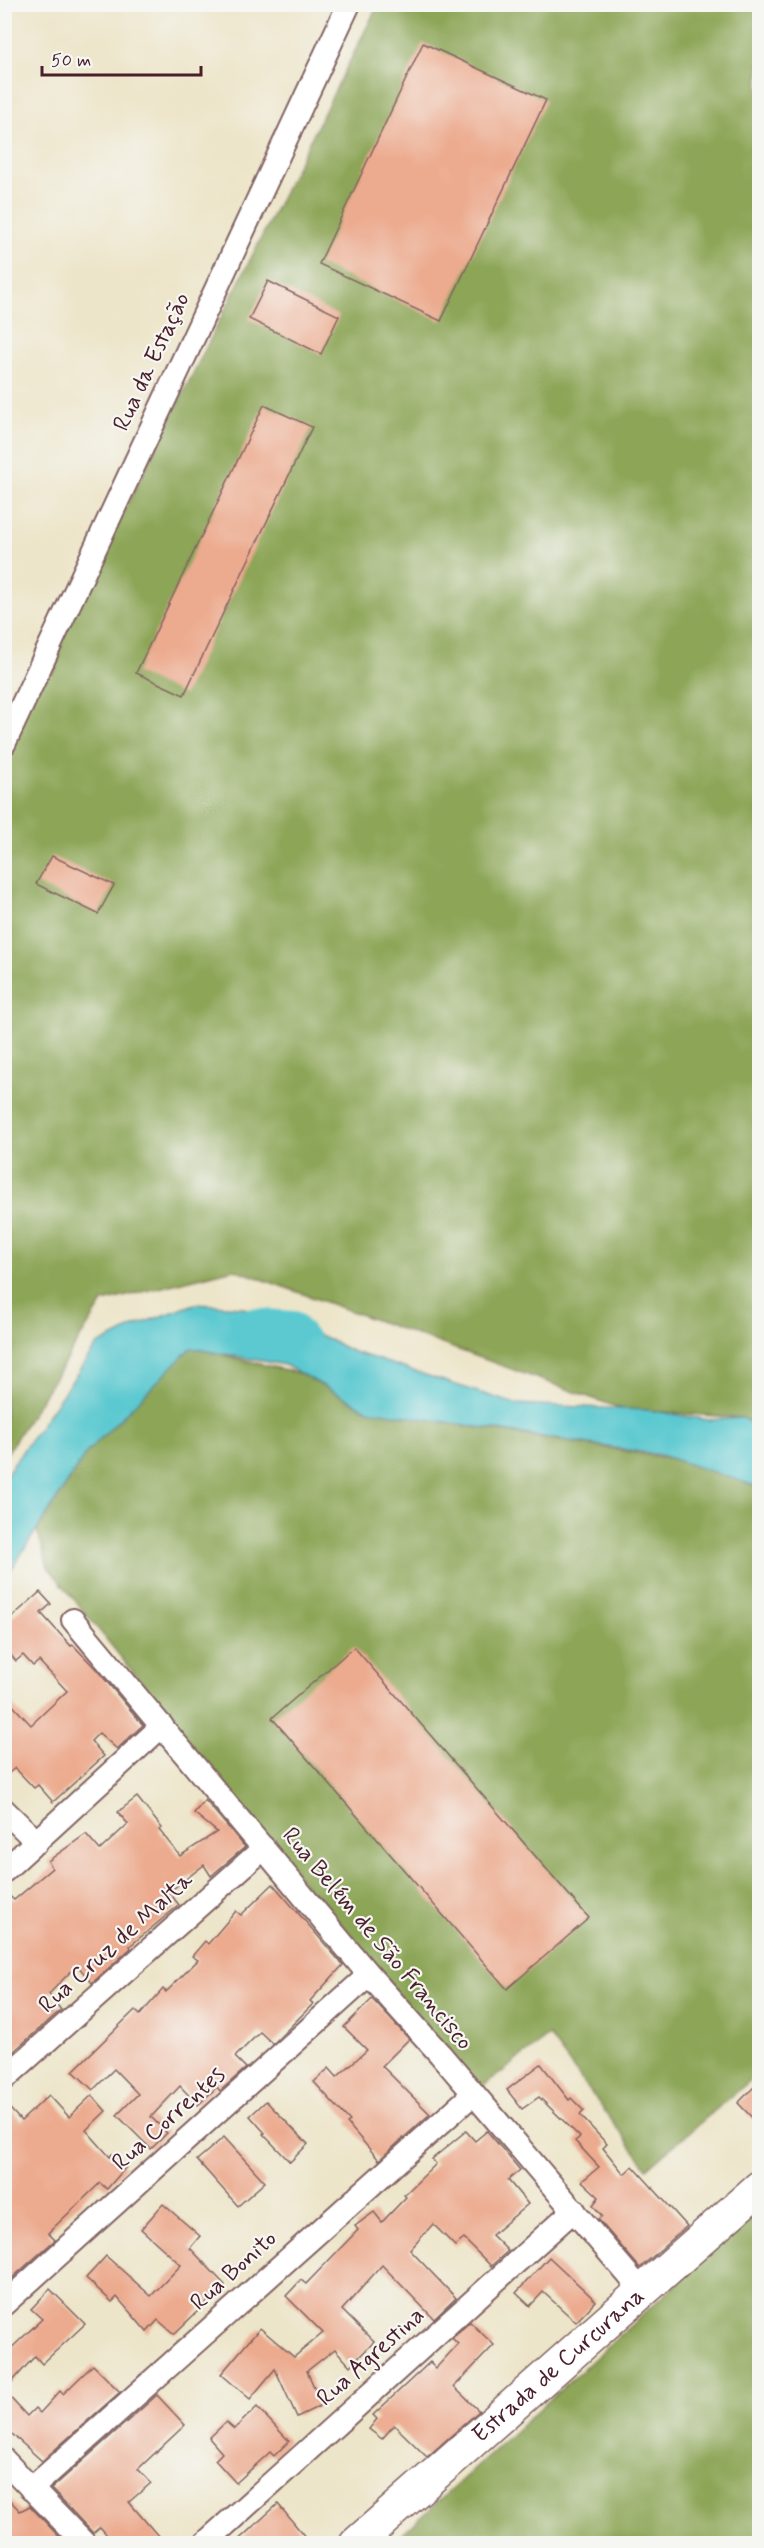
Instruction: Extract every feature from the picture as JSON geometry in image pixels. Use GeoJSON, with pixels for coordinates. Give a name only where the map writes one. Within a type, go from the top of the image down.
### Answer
{"type":"FeatureCollection","features":[{"type":"Feature","properties":{"kind":"main road","name":"Estrada de Curcurana"},"geometry":{"type":"LineString","coordinates":[[356,2544],[759,2187]]}},
{"type":"Feature","properties":{"kind":"street","name":"Rua da Estação"},"geometry":{"type":"LineString","coordinates":[[4,744],[349,4]]}},
{"type":"Feature","properties":{"kind":"street","name":"Rua Belém de São Francisco"},"geometry":{"type":"LineString","coordinates":[[73,1620],[369,1975],[642,2291]]}},
{"type":"Feature","properties":{"kind":"street"},"geometry":{"type":"LineString","coordinates":[[4,1871],[162,1726]]}},
{"type":"Feature","properties":{"kind":"street"},"geometry":{"type":"LineString","coordinates":[[4,1810],[37,1842]]}},
{"type":"Feature","properties":{"kind":"street","name":"Rua Cruz de Malta"},"geometry":{"type":"LineString","coordinates":[[4,2079],[264,1848]]}},
{"type":"Feature","properties":{"kind":"street","name":"Rua Correntes"},"geometry":{"type":"LineString","coordinates":[[4,2304],[369,1975]]}},
{"type":"Feature","properties":{"kind":"street","name":"Rua Bonito"},"geometry":{"type":"LineString","coordinates":[[31,2489],[473,2094]]}},
{"type":"Feature","properties":{"kind":"street","name":"Rua Agrestina"},"geometry":{"type":"LineString","coordinates":[[204,2544],[574,2210]]}},
{"type":"Feature","properties":{"kind":"street"},"geometry":{"type":"LineString","coordinates":[[4,2460],[84,2544]]}},
{"type":"Feature","properties":{"kind":"green space"},"geometry":{"type":"Polygon","coordinates":[[[378,5],[759,5],[759,1428],[743,1418],[622,1409],[234,1269],[103,1302],[5,1456],[5,748],[378,5]]]}},
{"type":"Feature","properties":{"kind":"green space"},"geometry":{"type":"Polygon","coordinates":[[[191,1347],[302,1374],[368,1410],[674,1459],[759,1487],[759,2073],[647,2168],[549,2036],[473,2094],[48,1567],[37,1530],[87,1452],[191,1347]]]}},
{"type":"Feature","properties":{"kind":"green space"},"geometry":{"type":"Polygon","coordinates":[[[759,2208],[759,2543],[393,2543],[759,2208]]]}},
{"type":"Feature","properties":{"kind":"water"},"geometry":{"type":"Polygon","coordinates":[[[195,1304],[241,1307],[324,1337],[351,1351],[515,1404],[647,1410],[709,1420],[743,1418],[759,1429],[759,1487],[661,1455],[368,1410],[285,1365],[191,1348],[87,1452],[5,1579],[5,1476],[97,1345],[140,1324],[195,1304]]]}},
{"type":"Feature","properties":{"kind":"building"},"geometry":{"type":"Polygon","coordinates":[[[423,43],[546,100],[441,321],[319,264],[423,43]]]}},
{"type":"Feature","properties":{"kind":"building"},"geometry":{"type":"Polygon","coordinates":[[[268,281],[339,316],[321,354],[249,319],[268,281]]]}},
{"type":"Feature","properties":{"kind":"building"},"geometry":{"type":"Polygon","coordinates":[[[264,405],[312,427],[184,695],[136,673],[264,405]]]}},
{"type":"Feature","properties":{"kind":"building"},"geometry":{"type":"Polygon","coordinates":[[[52,856],[114,885],[98,914],[36,884],[52,856]]]}},
{"type":"Feature","properties":{"kind":"building"},"geometry":{"type":"Polygon","coordinates":[[[40,1592],[51,1604],[41,1613],[97,1670],[143,1725],[117,1749],[99,1733],[91,1741],[104,1756],[53,1802],[38,1785],[34,1788],[15,1768],[4,1777],[4,1696],[31,1725],[67,1691],[39,1661],[33,1666],[23,1655],[16,1661],[4,1648],[4,1624],[40,1592]]]}},
{"type":"Feature","properties":{"kind":"building"},"geometry":{"type":"Polygon","coordinates":[[[354,1647],[589,1918],[507,1989],[272,1718],[354,1647]]]}},
{"type":"Feature","properties":{"kind":"building"},"geometry":{"type":"Polygon","coordinates":[[[137,1797],[162,1828],[159,1830],[180,1856],[217,1832],[194,1813],[205,1800],[245,1847],[211,1876],[204,1865],[169,1892],[179,1905],[130,1946],[131,1948],[92,1983],[77,1965],[49,1994],[61,2010],[4,2060],[4,1891],[14,1900],[52,1868],[48,1861],[86,1834],[100,1850],[128,1824],[118,1812],[137,1797]]]}},
{"type":"Feature","properties":{"kind":"building"},"geometry":{"type":"Polygon","coordinates":[[[273,1884],[343,1965],[310,2001],[313,2004],[273,2044],[260,2032],[235,2057],[246,2068],[220,2091],[217,2087],[198,2105],[180,2086],[151,2117],[167,2133],[151,2149],[117,2115],[138,2094],[114,2069],[93,2090],[73,2071],[135,2010],[140,2015],[163,1989],[166,1992],[198,1960],[192,1956],[205,1941],[208,1944],[236,1911],[241,1915],[273,1884]]]}},
{"type":"Feature","properties":{"kind":"building"},"geometry":{"type":"Polygon","coordinates":[[[372,1999],[409,2039],[382,2066],[430,2114],[379,2160],[347,2123],[350,2121],[314,2082],[329,2068],[337,2077],[367,2050],[344,2027],[372,1999]]]}},
{"type":"Feature","properties":{"kind":"building"},"geometry":{"type":"Polygon","coordinates":[[[541,2064],[569,2100],[571,2098],[584,2111],[580,2115],[607,2144],[603,2148],[624,2174],[633,2166],[687,2226],[640,2268],[598,2219],[602,2216],[593,2205],[599,2197],[582,2181],[599,2167],[575,2141],[580,2137],[539,2097],[522,2109],[507,2090],[541,2064]]]}},
{"type":"Feature","properties":{"kind":"building"},"geometry":{"type":"Polygon","coordinates":[[[759,2082],[759,2125],[738,2103],[759,2082]]]}},
{"type":"Feature","properties":{"kind":"building"},"geometry":{"type":"Polygon","coordinates":[[[49,2095],[69,2117],[92,2095],[106,2111],[86,2130],[110,2157],[112,2154],[126,2167],[107,2189],[100,2183],[48,2233],[55,2240],[4,2285],[4,2102],[21,2121],[49,2095]]]}},
{"type":"Feature","properties":{"kind":"building"},"geometry":{"type":"Polygon","coordinates":[[[266,2101],[308,2144],[290,2162],[263,2134],[265,2133],[250,2116],[266,2101]]]}},
{"type":"Feature","properties":{"kind":"building"},"geometry":{"type":"Polygon","coordinates":[[[466,2131],[475,2141],[487,2131],[520,2170],[508,2180],[528,2204],[492,2235],[508,2251],[491,2266],[464,2239],[455,2246],[433,2224],[410,2250],[456,2298],[434,2319],[382,2265],[342,2310],[374,2342],[350,2366],[335,2349],[307,2371],[322,2405],[297,2417],[275,2369],[250,2399],[221,2374],[260,2328],[294,2357],[323,2333],[286,2296],[301,2280],[306,2284],[358,2230],[355,2226],[374,2212],[382,2222],[406,2197],[404,2195],[436,2164],[432,2159],[466,2131]]]}},
{"type":"Feature","properties":{"kind":"building"},"geometry":{"type":"Polygon","coordinates":[[[224,2137],[265,2182],[238,2206],[197,2160],[224,2137]]]}},
{"type":"Feature","properties":{"kind":"building"},"geometry":{"type":"Polygon","coordinates":[[[163,2204],[200,2236],[190,2248],[225,2285],[174,2334],[158,2320],[147,2332],[117,2297],[112,2302],[86,2278],[106,2256],[151,2296],[181,2265],[141,2229],[163,2204]]]}},
{"type":"Feature","properties":{"kind":"building"},"geometry":{"type":"Polygon","coordinates":[[[549,2257],[596,2301],[576,2322],[543,2292],[530,2306],[516,2293],[549,2257]]]}},
{"type":"Feature","properties":{"kind":"building"},"geometry":{"type":"Polygon","coordinates":[[[50,2289],[85,2324],[42,2364],[35,2356],[4,2391],[4,2355],[42,2319],[31,2309],[50,2289]]]}},
{"type":"Feature","properties":{"kind":"building"},"geometry":{"type":"Polygon","coordinates":[[[470,2322],[494,2345],[454,2387],[479,2411],[427,2457],[394,2425],[382,2439],[369,2429],[377,2419],[373,2415],[430,2362],[436,2368],[458,2344],[452,2338],[470,2322]]]}},
{"type":"Feature","properties":{"kind":"building"},"geometry":{"type":"Polygon","coordinates":[[[93,2365],[120,2392],[42,2461],[4,2427],[4,2391],[27,2416],[35,2408],[40,2413],[60,2391],[63,2394],[93,2365]]]}},
{"type":"Feature","properties":{"kind":"building"},"geometry":{"type":"Polygon","coordinates":[[[157,2395],[185,2425],[138,2469],[151,2483],[129,2502],[165,2544],[115,2544],[100,2527],[93,2533],[51,2489],[157,2395]]]}},
{"type":"Feature","properties":{"kind":"building"},"geometry":{"type":"Polygon","coordinates":[[[257,2407],[289,2441],[274,2456],[270,2452],[236,2483],[215,2460],[222,2453],[209,2438],[226,2422],[234,2429],[257,2407]]]}},
{"type":"Feature","properties":{"kind":"building"},"geometry":{"type":"Polygon","coordinates":[[[4,2494],[20,2511],[30,2506],[66,2544],[10,2544],[4,2537],[4,2494]]]}},
{"type":"Feature","properties":{"kind":"building"},"geometry":{"type":"Polygon","coordinates":[[[278,2504],[311,2544],[234,2544],[278,2504]]]}},
{"type":"Feature","properties":{"kind":"waterway"},"geometry":{"type":"LineString","coordinates":[[251,1319],[294,1322],[318,1351]]}}]}
